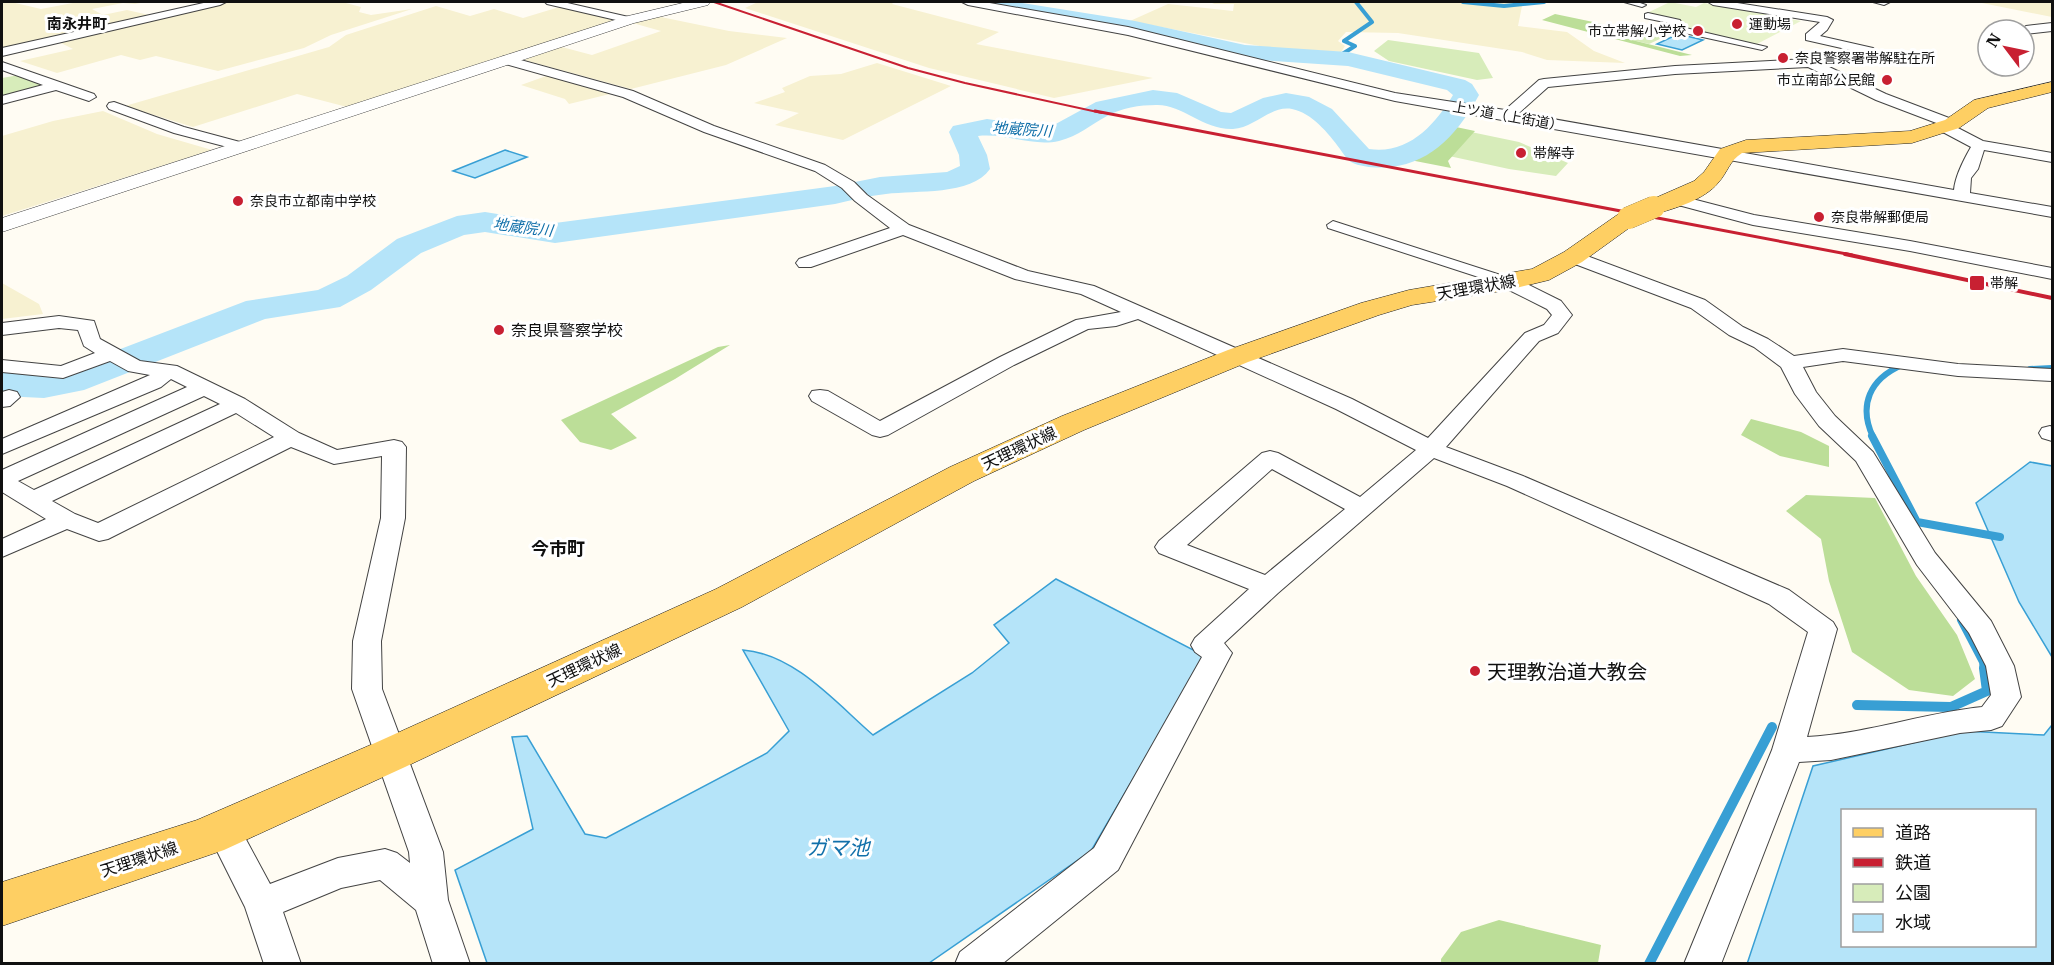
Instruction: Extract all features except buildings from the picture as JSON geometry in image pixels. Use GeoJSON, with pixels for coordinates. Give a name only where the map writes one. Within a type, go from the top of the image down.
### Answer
{"type":"FeatureCollection","features":[{"type":"Feature","properties":{"kind":"main road"},"geometry":{"type":"LineString","coordinates":[[1724,154],[1731,149],[1746,146],[1912,137],[1948,126],[1981,104],[2052,87]]}},
{"type":"Feature","properties":{"kind":"main road","name":"天理環状線"},"geometry":{"type":"LineString","coordinates":[[2,904],[223,829],[390,754],[729,598],[962,474],[1073,423],[1306,330],[1409,298],[1540,275],[1652,208],[1702,186],[1711,178],[1724,154]]}},
{"type":"Feature","properties":{"kind":"street"},"geometry":{"type":"LineString","coordinates":[[2,52],[220,2]]}},
{"type":"Feature","properties":{"kind":"street"},"geometry":{"type":"LineString","coordinates":[[551,2],[629,20]]}},
{"type":"Feature","properties":{"kind":"street"},"geometry":{"type":"LineString","coordinates":[[2,225],[629,20],[703,2]]}},
{"type":"Feature","properties":{"kind":"street","name":"上ツ道（上街道）"},"geometry":{"type":"LineString","coordinates":[[968,2],[1062,16],[1395,98],[1508,115],[2052,212]]}},
{"type":"Feature","properties":{"kind":"street"},"geometry":{"type":"LineString","coordinates":[[1004,2],[1062,16]]}},
{"type":"Feature","properties":{"kind":"street"},"geometry":{"type":"LineString","coordinates":[[1628,2],[1644,3]]}},
{"type":"Feature","properties":{"kind":"street"},"geometry":{"type":"LineString","coordinates":[[1508,115],[1544,83],[1675,70],[1809,63],[1854,58],[1872,52],[1810,37],[1823,28],[1827,20],[1790,7],[1713,2]]}},
{"type":"Feature","properties":{"kind":"street"},"geometry":{"type":"LineString","coordinates":[[1648,16],[1677,22],[1669,27],[1762,47]]}},
{"type":"Feature","properties":{"kind":"street"},"geometry":{"type":"LineString","coordinates":[[2036,29],[2052,27]]}},
{"type":"Feature","properties":{"kind":"street"},"geometry":{"type":"LineString","coordinates":[[1779,51],[1948,126],[1979,146],[2052,157]]}},
{"type":"Feature","properties":{"kind":"street"},"geometry":{"type":"LineString","coordinates":[[506,60],[628,94],[709,129],[813,165],[903,228],[1022,275],[1087,290],[1139,312],[1344,404],[1431,448],[1515,481],[1779,597],[1823,629],[1788,750],[1702,963]]}},
{"type":"Feature","properties":{"kind":"street"},"geometry":{"type":"LineString","coordinates":[[2,66],[89,97]]}},
{"type":"Feature","properties":{"kind":"street"},"geometry":{"type":"LineString","coordinates":[[2,76],[20,72]]}},
{"type":"Feature","properties":{"kind":"street"},"geometry":{"type":"LineString","coordinates":[[2,100],[58,85]]}},
{"type":"Feature","properties":{"kind":"street"},"geometry":{"type":"LineString","coordinates":[[114,106],[179,130],[235,145]]}},
{"type":"Feature","properties":{"kind":"street"},"geometry":{"type":"LineString","coordinates":[[1962,197],[1963,178],[1970,169],[1972,156],[1979,146]]}},
{"type":"Feature","properties":{"kind":"street"},"geometry":{"type":"LineString","coordinates":[[1652,208],[1753,220],[1910,246],[2052,274]]}},
{"type":"Feature","properties":{"kind":"street"},"geometry":{"type":"LineString","coordinates":[[973,963],[1106,859],[1218,653],[1205,645],[1269,586],[1431,448],[1532,338],[1551,329],[1562,315],[1554,305],[1508,282],[1333,225]]}},
{"type":"Feature","properties":{"kind":"street"},"geometry":{"type":"LineString","coordinates":[[805,263],[903,228]]}},
{"type":"Feature","properties":{"kind":"street"},"geometry":{"type":"LineString","coordinates":[[1573,257],[1698,304],[1736,331],[1761,343],[1790,363],[1806,394],[1827,421],[1865,458],[1926,559],[1981,628],[2000,666],[2006,697],[1991,718],[1960,721],[1831,748],[1788,750]]}},
{"type":"Feature","properties":{"kind":"street"},"geometry":{"type":"LineString","coordinates":[[820,396],[880,430],[1006,361],[1083,324],[1116,320],[1139,312]]}},
{"type":"Feature","properties":{"kind":"street"},"geometry":{"type":"LineString","coordinates":[[2,329],[59,322],[87,325],[91,342],[121,359],[170,370],[237,404],[291,438],[334,457],[394,447],[393,518],[367,641],[367,689],[426,852],[430,900],[452,963]]}},
{"type":"Feature","properties":{"kind":"street"},"geometry":{"type":"LineString","coordinates":[[1790,363],[1844,356],[1884,359],[1912,366],[2052,375]]}},
{"type":"Feature","properties":{"kind":"street"},"geometry":{"type":"LineString","coordinates":[[2,366],[46,376],[121,359]]}},
{"type":"Feature","properties":{"kind":"street"},"geometry":{"type":"LineString","coordinates":[[2,447],[153,382],[170,370]]}},
{"type":"Feature","properties":{"kind":"street"},"geometry":{"type":"LineString","coordinates":[[2,480],[205,387]]}},
{"type":"Feature","properties":{"kind":"street"},"geometry":{"type":"LineString","coordinates":[[33,500],[237,404]]}},
{"type":"Feature","properties":{"kind":"street"},"geometry":{"type":"LineString","coordinates":[[2,480],[66,520],[99,534],[291,438]]}},
{"type":"Feature","properties":{"kind":"street"},"geometry":{"type":"LineString","coordinates":[[1269,586],[1168,547],[1270,458],[1360,507]]}},
{"type":"Feature","properties":{"kind":"street"},"geometry":{"type":"LineString","coordinates":[[2,549],[66,520]]}},
{"type":"Feature","properties":{"kind":"street"},"geometry":{"type":"LineString","coordinates":[[223,829],[262,904],[283,963]]}},
{"type":"Feature","properties":{"kind":"street"},"geometry":{"type":"LineString","coordinates":[[262,904],[338,873],[385,864],[430,900]]}},
{"type":"Feature","properties":{"kind":"shaded area"},"geometry":{"type":"Polygon","coordinates":[[[2,2],[41,9],[78,2],[146,2],[123,3],[92,9],[103,15],[127,10],[149,15],[2,49],[2,2]]]}},
{"type":"Feature","properties":{"kind":"shaded area"},"geometry":{"type":"Polygon","coordinates":[[[230,2],[342,2],[361,7],[359,12],[371,15],[412,9],[331,35],[304,48],[218,71],[156,56],[140,60],[121,55],[57,73],[20,61],[73,49],[59,42],[230,2]]]}},
{"type":"Feature","properties":{"kind":"shaded area"},"geometry":{"type":"Polygon","coordinates":[[[758,2],[894,2],[892,4],[999,32],[976,44],[1153,78],[1054,98],[929,68],[745,8],[758,2]]]}},
{"type":"Feature","properties":{"kind":"shaded area"},"geometry":{"type":"Polygon","coordinates":[[[1217,2],[1539,2],[1522,6],[1518,26],[1567,32],[1594,51],[1625,63],[1547,60],[1522,52],[1398,33],[1346,32],[1338,41],[1345,46],[1341,52],[1270,48],[1130,21],[1168,4],[1233,11],[1234,4],[1212,4],[1217,2]]]}},
{"type":"Feature","properties":{"kind":"shaded area"},"geometry":{"type":"Polygon","coordinates":[[[1977,2],[2052,2],[2052,17],[1977,2]]]}},
{"type":"Feature","properties":{"kind":"shaded area"},"geometry":{"type":"Polygon","coordinates":[[[436,6],[470,16],[494,9],[523,18],[556,8],[571,7],[620,20],[347,107],[297,94],[193,127],[125,106],[329,47],[346,35],[436,6]]]}},
{"type":"Feature","properties":{"kind":"shaded area"},"geometry":{"type":"Polygon","coordinates":[[[651,15],[729,31],[787,38],[726,65],[631,89],[524,60],[558,46],[592,55],[661,31],[629,22],[651,15]]]}},
{"type":"Feature","properties":{"kind":"shaded area"},"geometry":{"type":"Polygon","coordinates":[[[877,63],[951,86],[843,140],[775,125],[799,113],[754,103],[785,92],[782,88],[810,76],[841,74],[877,63]]]}},
{"type":"Feature","properties":{"kind":"shaded area"},"geometry":{"type":"Polygon","coordinates":[[[549,75],[614,93],[569,104],[565,99],[521,85],[549,75]]]}},
{"type":"Feature","properties":{"kind":"shaded area"},"geometry":{"type":"Polygon","coordinates":[[[103,111],[157,134],[212,150],[2,216],[2,136],[53,121],[103,111]]]}},
{"type":"Feature","properties":{"kind":"shaded area"},"geometry":{"type":"Polygon","coordinates":[[[2,283],[39,304],[43,314],[2,319],[2,283]]]}},
{"type":"Feature","properties":{"kind":"green space","name":"運動場"},"geometry":{"type":"Polygon","coordinates":[[[1670,2],[1696,7],[1704,3],[1801,21],[1757,44],[1675,27],[1682,21],[1647,13],[1670,2]]]}},
{"type":"Feature","properties":{"kind":"green space"},"geometry":{"type":"Polygon","coordinates":[[[1555,14],[1646,33],[1632,40],[1692,55],[1680,56],[1542,20],[1555,14]]]}},
{"type":"Feature","properties":{"kind":"green space"},"geometry":{"type":"Polygon","coordinates":[[[1660,27],[1677,31],[1649,44],[1632,40],[1660,27]]]}},
{"type":"Feature","properties":{"kind":"green space"},"geometry":{"type":"Polygon","coordinates":[[[1388,40],[1479,53],[1493,78],[1477,80],[1389,61],[1374,51],[1388,40]]]}},
{"type":"Feature","properties":{"kind":"green space"},"geometry":{"type":"Polygon","coordinates":[[[19,75],[45,85],[2,98],[2,78],[19,75]]]}},
{"type":"Feature","properties":{"kind":"green space"},"geometry":{"type":"Polygon","coordinates":[[[1456,127],[1475,131],[1448,161],[1451,168],[1410,160],[1432,151],[1456,127]]]}},
{"type":"Feature","properties":{"kind":"green space"},"geometry":{"type":"Polygon","coordinates":[[[1471,132],[1519,142],[1568,163],[1556,176],[1449,156],[1471,132]]]}},
{"type":"Feature","properties":{"kind":"green space"},"geometry":{"type":"Polygon","coordinates":[[[730,345],[675,379],[611,414],[637,438],[611,450],[580,442],[561,420],[718,347],[730,345]]]}},
{"type":"Feature","properties":{"kind":"green space"},"geometry":{"type":"Polygon","coordinates":[[[1751,419],[1801,432],[1829,446],[1829,467],[1780,456],[1741,435],[1751,419]]]}},
{"type":"Feature","properties":{"kind":"green space"},"geometry":{"type":"Polygon","coordinates":[[[1806,495],[1875,498],[1916,576],[1957,635],[1975,679],[1953,696],[1909,690],[1852,652],[1829,581],[1821,539],[1786,511],[1806,495]]]}},
{"type":"Feature","properties":{"kind":"green space"},"geometry":{"type":"Polygon","coordinates":[[[1499,920],[1601,945],[1598,963],[1441,963],[1441,959],[1461,932],[1499,920]]]}},
{"type":"Feature","properties":{"kind":"water"},"geometry":{"type":"Polygon","coordinates":[[[1678,34],[1703,40],[1682,50],[1657,44],[1678,34]]]}},
{"type":"Feature","properties":{"kind":"water"},"geometry":{"type":"Polygon","coordinates":[[[505,150],[527,157],[475,178],[453,171],[505,150]]]}},
{"type":"Feature","properties":{"kind":"water"},"geometry":{"type":"Polygon","coordinates":[[[2030,462],[2052,466],[2052,657],[2019,602],[1976,503],[2030,462]]]}},
{"type":"Feature","properties":{"kind":"water","name":"ガマ池"},"geometry":{"type":"Polygon","coordinates":[[[1056,579],[1205,656],[1091,851],[929,963],[487,963],[455,870],[533,829],[512,737],[527,736],[585,834],[606,838],[767,753],[789,731],[743,650],[762,653],[797,670],[814,682],[873,735],[972,673],[1009,643],[994,625],[1056,579]]]}},
{"type":"Feature","properties":{"kind":"water"},"geometry":{"type":"Polygon","coordinates":[[[2052,725],[2052,963],[1747,964],[1813,766],[1964,731],[2044,735],[2052,725]]]}},
{"type":"Feature","properties":{"kind":"waterway","name":"地蔵院川"},"geometry":{"type":"LineString","coordinates":[[2,384],[44,386],[70,382],[259,309],[327,299],[359,283],[409,246],[457,226],[485,222],[555,233],[835,195],[880,186],[937,182],[957,178],[975,169],[973,155],[963,132],[987,127],[1052,134],[1073,127],[1105,107],[1153,97],[1168,98],[1212,118],[1231,121],[1247,117],[1272,103],[1286,100],[1300,102],[1323,115],[1360,156],[1378,159],[1394,158],[1410,153],[1437,135],[1448,123],[1466,95],[1463,89],[1456,85],[1348,59],[1245,52],[1135,28],[982,2]]}},
{"type":"Feature","properties":{"kind":"waterway"},"geometry":{"type":"LineString","coordinates":[[1336,58],[1355,46],[1344,41],[1372,22],[1356,2]]}},
{"type":"Feature","properties":{"kind":"waterway"},"geometry":{"type":"LineString","coordinates":[[1463,2],[1504,6],[1544,2]]}},
{"type":"Feature","properties":{"kind":"waterway"},"geometry":{"type":"LineString","coordinates":[[1873,437],[1867,414],[1870,394],[1882,378],[1902,365]]}},
{"type":"Feature","properties":{"kind":"waterway"},"geometry":{"type":"LineString","coordinates":[[2030,369],[2052,368]]}},
{"type":"Feature","properties":{"kind":"waterway"},"geometry":{"type":"LineString","coordinates":[[1872,436],[1917,522],[2000,537]]}},
{"type":"Feature","properties":{"kind":"waterway"},"geometry":{"type":"LineString","coordinates":[[1961,620],[1983,662],[1984,670]]}},
{"type":"Feature","properties":{"kind":"waterway"},"geometry":{"type":"LineString","coordinates":[[1857,705],[1951,707],[1987,691],[1984,668]]}},
{"type":"Feature","properties":{"kind":"waterway"},"geometry":{"type":"LineString","coordinates":[[1649,964],[1772,727]]}},
{"type":"Feature","properties":{"kind":"railway"},"geometry":{"type":"LineString","coordinates":[[714,2],[908,68],[1102,113]]}},
{"type":"Feature","properties":{"kind":"railway"},"geometry":{"type":"LineString","coordinates":[[1095,111],[1852,255]]}},
{"type":"Feature","properties":{"kind":"railway"},"geometry":{"type":"LineString","coordinates":[[1845,254],[2052,298]]}},
{"type":"Feature","properties":{"kind":"place","name":"運動場"},"geometry":{"type":"Point","coordinates":[1737,24]}},
{"type":"Feature","properties":{"kind":"place","name":"市立帯解小学校"},"geometry":{"type":"Point","coordinates":[1698,31]}},
{"type":"Feature","properties":{"kind":"place","name":"奈良警察署帯解駐在所"},"geometry":{"type":"Point","coordinates":[1783,58]}},
{"type":"Feature","properties":{"kind":"place","name":"市立南部公民館"},"geometry":{"type":"Point","coordinates":[1887,80]}},
{"type":"Feature","properties":{"kind":"place","name":"帯解寺"},"geometry":{"type":"Point","coordinates":[1521,153]}},
{"type":"Feature","properties":{"kind":"place","name":"奈良市立都南中学校"},"geometry":{"type":"Point","coordinates":[238,201]}},
{"type":"Feature","properties":{"kind":"place","name":"奈良帯解郵便局"},"geometry":{"type":"Point","coordinates":[1819,217]}},
{"type":"Feature","properties":{"kind":"place","name":"帯解"},"geometry":{"type":"Point","coordinates":[1977,283]}},
{"type":"Feature","properties":{"kind":"place","name":"奈良県警察学校"},"geometry":{"type":"Point","coordinates":[499,330]}},
{"type":"Feature","properties":{"kind":"place","name":"天理教治道大教会"},"geometry":{"type":"Point","coordinates":[1475,671]}},
{"type":"Feature","properties":{"kind":"district","name":"南永井町"},"geometry":{"type":"Point","coordinates":[77,23]}},
{"type":"Feature","properties":{"kind":"district","name":"今市町"},"geometry":{"type":"Point","coordinates":[558,548]}}]}
